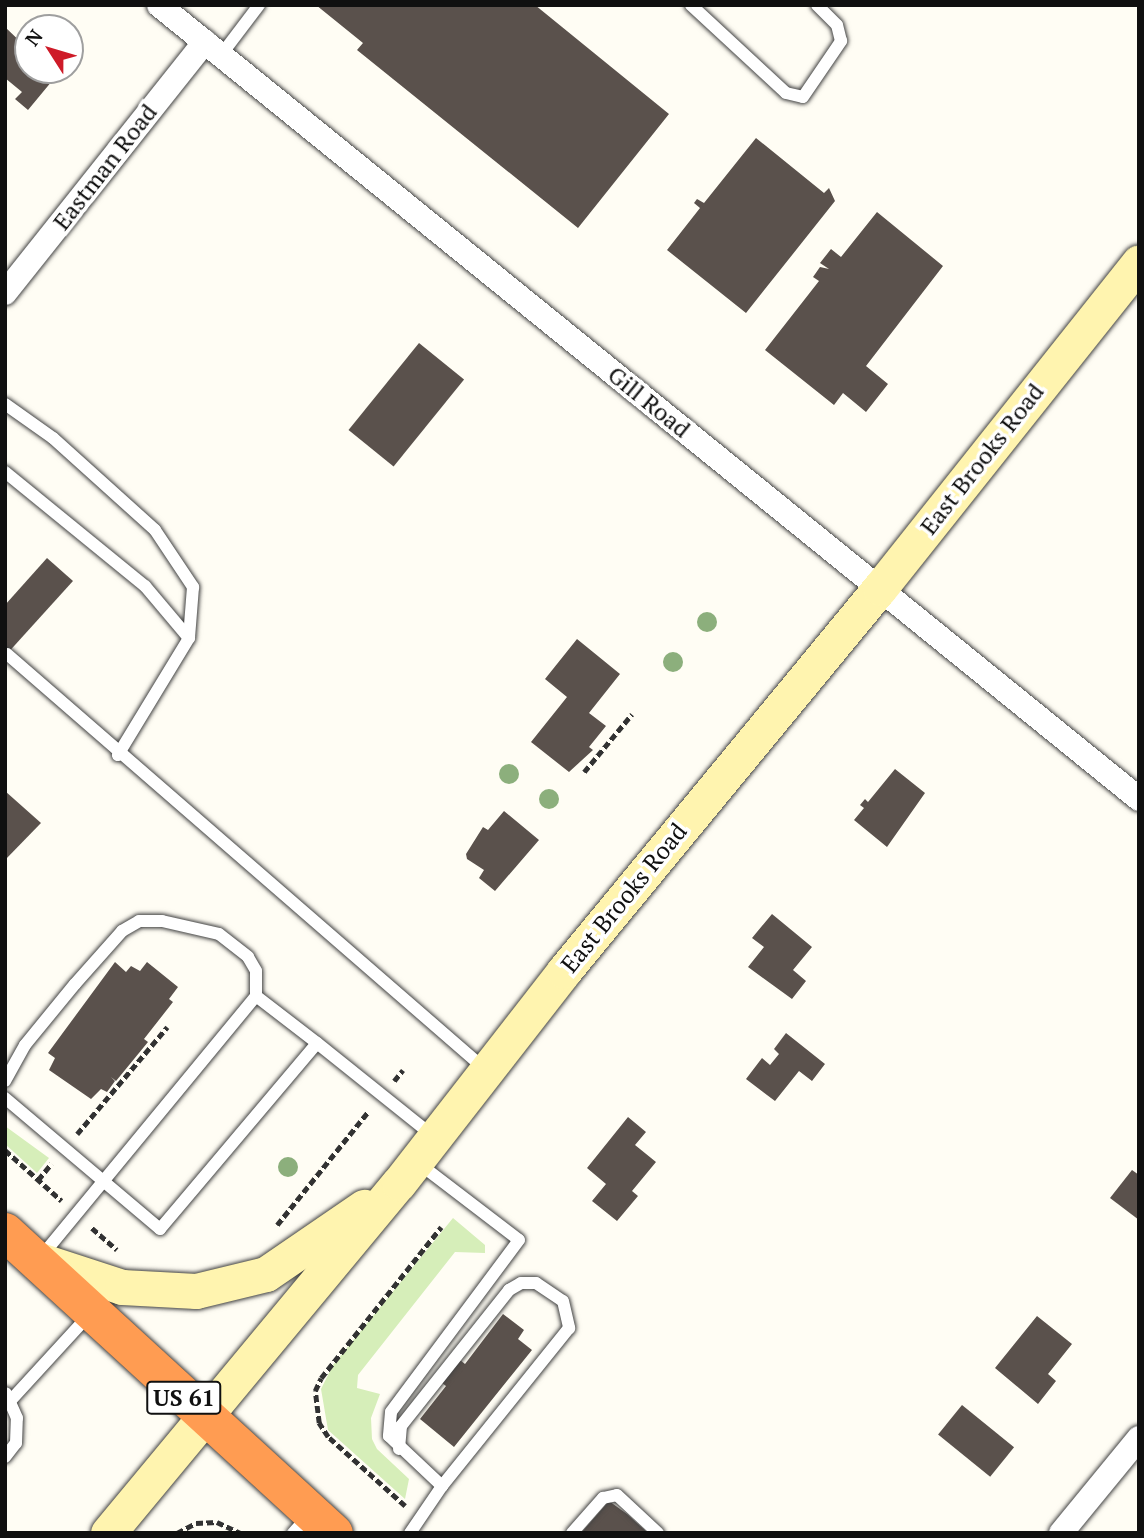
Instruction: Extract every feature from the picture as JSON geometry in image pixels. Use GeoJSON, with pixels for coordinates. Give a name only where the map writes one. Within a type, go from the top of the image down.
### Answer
{"type":"FeatureCollection","features":[{"type":"Feature","properties":{"kind":"highway","name":"US 61"},"geometry":{"type":"LineString","coordinates":[[5,1232],[93,1311],[313,1526]]}},
{"type":"Feature","properties":{"kind":"main road","name":"East Brooks Road"},"geometry":{"type":"LineString","coordinates":[[108,1533],[416,1160],[486,1070],[880,588],[1139,262]]}},
{"type":"Feature","properties":{"kind":"main road"},"geometry":{"type":"LineString","coordinates":[[39,1260],[122,1287],[196,1291],[249,1280],[416,1160]]}},
{"type":"Feature","properties":{"kind":"street","name":"Gill Road"},"geometry":{"type":"LineString","coordinates":[[159,5],[1139,799]]}},
{"type":"Feature","properties":{"kind":"street","name":"Eastman Road"},"geometry":{"type":"LineString","coordinates":[[5,293],[213,49]]}},
{"type":"Feature","properties":{"kind":"street"},"geometry":{"type":"LineString","coordinates":[[1061,1533],[1139,1438]]}},
{"type":"Feature","properties":{"kind":"lane"},"geometry":{"type":"LineString","coordinates":[[213,49],[259,5]]}},
{"type":"Feature","properties":{"kind":"lane"},"geometry":{"type":"LineString","coordinates":[[691,5],[786,93],[803,97],[841,41],[837,25],[817,5]]}},
{"type":"Feature","properties":{"kind":"lane"},"geometry":{"type":"LineString","coordinates":[[5,404],[53,438],[155,530],[193,587],[189,638],[118,755]]}},
{"type":"Feature","properties":{"kind":"lane"},"geometry":{"type":"LineString","coordinates":[[5,472],[145,586],[189,638]]}},
{"type":"Feature","properties":{"kind":"lane"},"geometry":{"type":"LineString","coordinates":[[6,654],[118,755],[486,1070]]}},
{"type":"Feature","properties":{"kind":"lane"},"geometry":{"type":"LineString","coordinates":[[5,1081],[25,1045],[75,984],[122,931],[139,921],[162,921],[219,934],[248,957],[256,971],[256,996],[39,1260]]}},
{"type":"Feature","properties":{"kind":"lane"},"geometry":{"type":"LineString","coordinates":[[256,996],[317,1043],[416,1160],[519,1240],[401,1393],[387,1425],[389,1436],[399,1449],[442,1486]]}},
{"type":"Feature","properties":{"kind":"lane"},"geometry":{"type":"LineString","coordinates":[[5,1098],[160,1229],[317,1043]]}},
{"type":"Feature","properties":{"kind":"lane"},"geometry":{"type":"LineString","coordinates":[[399,1449],[401,1426],[509,1290],[521,1283],[536,1283],[563,1301],[569,1328],[442,1486],[410,1533]]}},
{"type":"Feature","properties":{"kind":"lane"},"geometry":{"type":"LineString","coordinates":[[5,1457],[16,1443],[8,1396],[93,1311]]}},
{"type":"Feature","properties":{"kind":"lane"},"geometry":{"type":"LineString","coordinates":[[572,1533],[603,1497],[617,1495],[657,1533]]}},
{"type":"Feature","properties":{"kind":"path"},"geometry":{"type":"LineString","coordinates":[[584,772],[632,714]]}},
{"type":"Feature","properties":{"kind":"path"},"geometry":{"type":"LineString","coordinates":[[38,1180],[167,1027]]}},
{"type":"Feature","properties":{"kind":"path"},"geometry":{"type":"LineString","coordinates":[[421,1520],[328,1437],[320,1423],[315,1391],[321,1378],[441,1227]]}},
{"type":"Feature","properties":{"kind":"path"},"geometry":{"type":"LineString","coordinates":[[177,1533],[196,1523],[217,1522],[241,1533]]}},
{"type":"Feature","properties":{"kind":"green space"},"geometry":{"type":"Polygon","coordinates":[[[5,1126],[49,1158],[37,1173],[5,1144],[5,1126]]]}},
{"type":"Feature","properties":{"kind":"green space"},"geometry":{"type":"Polygon","coordinates":[[[453,1218],[485,1245],[485,1253],[455,1252],[358,1375],[357,1388],[380,1394],[371,1418],[372,1439],[377,1449],[409,1479],[405,1499],[328,1430],[321,1389],[333,1365],[453,1218]]]}},
{"type":"Feature","properties":{"kind":"building"},"geometry":{"type":"Polygon","coordinates":[[[316,5],[535,5],[669,114],[578,228],[357,50],[363,43],[316,5]]]}},
{"type":"Feature","properties":{"kind":"building"},"geometry":{"type":"Polygon","coordinates":[[[5,27],[14,36],[14,84],[50,84],[28,110],[15,99],[22,92],[5,78],[5,27]]]}},
{"type":"Feature","properties":{"kind":"building"},"geometry":{"type":"Polygon","coordinates":[[[756,138],[824,193],[829,188],[835,201],[746,313],[667,250],[700,208],[694,203],[697,199],[704,203],[756,138]]]}},
{"type":"Feature","properties":{"kind":"building"},"geometry":{"type":"Polygon","coordinates":[[[877,212],[943,266],[866,366],[888,384],[866,412],[843,393],[834,405],[765,350],[819,281],[813,277],[820,267],[829,269],[820,263],[831,249],[841,257],[877,212]]]}},
{"type":"Feature","properties":{"kind":"building"},"geometry":{"type":"Polygon","coordinates":[[[419,343],[464,380],[394,467],[349,430],[419,343]]]}},
{"type":"Feature","properties":{"kind":"building"},"geometry":{"type":"Polygon","coordinates":[[[47,558],[73,581],[5,656],[5,605],[47,558]]]}},
{"type":"Feature","properties":{"kind":"building"},"geometry":{"type":"Polygon","coordinates":[[[577,639],[620,674],[589,713],[606,726],[589,747],[593,750],[569,772],[531,742],[567,697],[545,679],[577,639]]]}},
{"type":"Feature","properties":{"kind":"building"},"geometry":{"type":"Polygon","coordinates":[[[895,769],[925,793],[887,847],[854,820],[864,808],[860,805],[865,799],[868,802],[895,769]]]}},
{"type":"Feature","properties":{"kind":"building"},"geometry":{"type":"Polygon","coordinates":[[[5,791],[41,823],[5,860],[5,791]]]}},
{"type":"Feature","properties":{"kind":"building"},"geometry":{"type":"Polygon","coordinates":[[[504,811],[539,840],[495,891],[479,878],[484,870],[467,859],[466,854],[483,827],[488,830],[504,811]]]}},
{"type":"Feature","properties":{"kind":"building"},"geometry":{"type":"Polygon","coordinates":[[[772,914],[812,947],[793,970],[806,981],[792,999],[748,967],[764,947],[752,938],[772,914]]]}},
{"type":"Feature","properties":{"kind":"building"},"geometry":{"type":"Polygon","coordinates":[[[115,962],[126,972],[131,966],[140,971],[147,962],[178,987],[169,999],[173,1002],[144,1039],[148,1042],[116,1081],[111,1077],[115,1081],[107,1092],[101,1089],[91,1099],[49,1070],[55,1058],[48,1053],[115,962]]]}},
{"type":"Feature","properties":{"kind":"building"},"geometry":{"type":"Polygon","coordinates":[[[786,1033],[825,1064],[812,1081],[799,1071],[775,1101],[746,1079],[762,1058],[770,1065],[779,1054],[774,1049],[786,1033]]]}},
{"type":"Feature","properties":{"kind":"building"},"geometry":{"type":"Polygon","coordinates":[[[628,1117],[646,1132],[635,1145],[656,1162],[632,1191],[638,1196],[617,1221],[592,1201],[606,1184],[587,1168],[628,1117]]]}},
{"type":"Feature","properties":{"kind":"building"},"geometry":{"type":"Polygon","coordinates":[[[1132,1170],[1139,1175],[1139,1220],[1110,1198],[1132,1170]]]}},
{"type":"Feature","properties":{"kind":"building"},"geometry":{"type":"Polygon","coordinates":[[[503,1314],[524,1330],[518,1339],[532,1350],[454,1447],[420,1419],[446,1386],[442,1383],[460,1360],[465,1364],[503,1314]]]}},
{"type":"Feature","properties":{"kind":"building"},"geometry":{"type":"Polygon","coordinates":[[[1037,1316],[1072,1344],[1048,1374],[1056,1381],[1038,1404],[995,1368],[1037,1316]]]}},
{"type":"Feature","properties":{"kind":"building"},"geometry":{"type":"Polygon","coordinates":[[[962,1405],[1014,1447],[990,1477],[938,1435],[962,1405]]]}},
{"type":"Feature","properties":{"kind":"building"},"geometry":{"type":"Polygon","coordinates":[[[609,1501],[627,1514],[648,1533],[581,1533],[609,1501]]]}}]}
